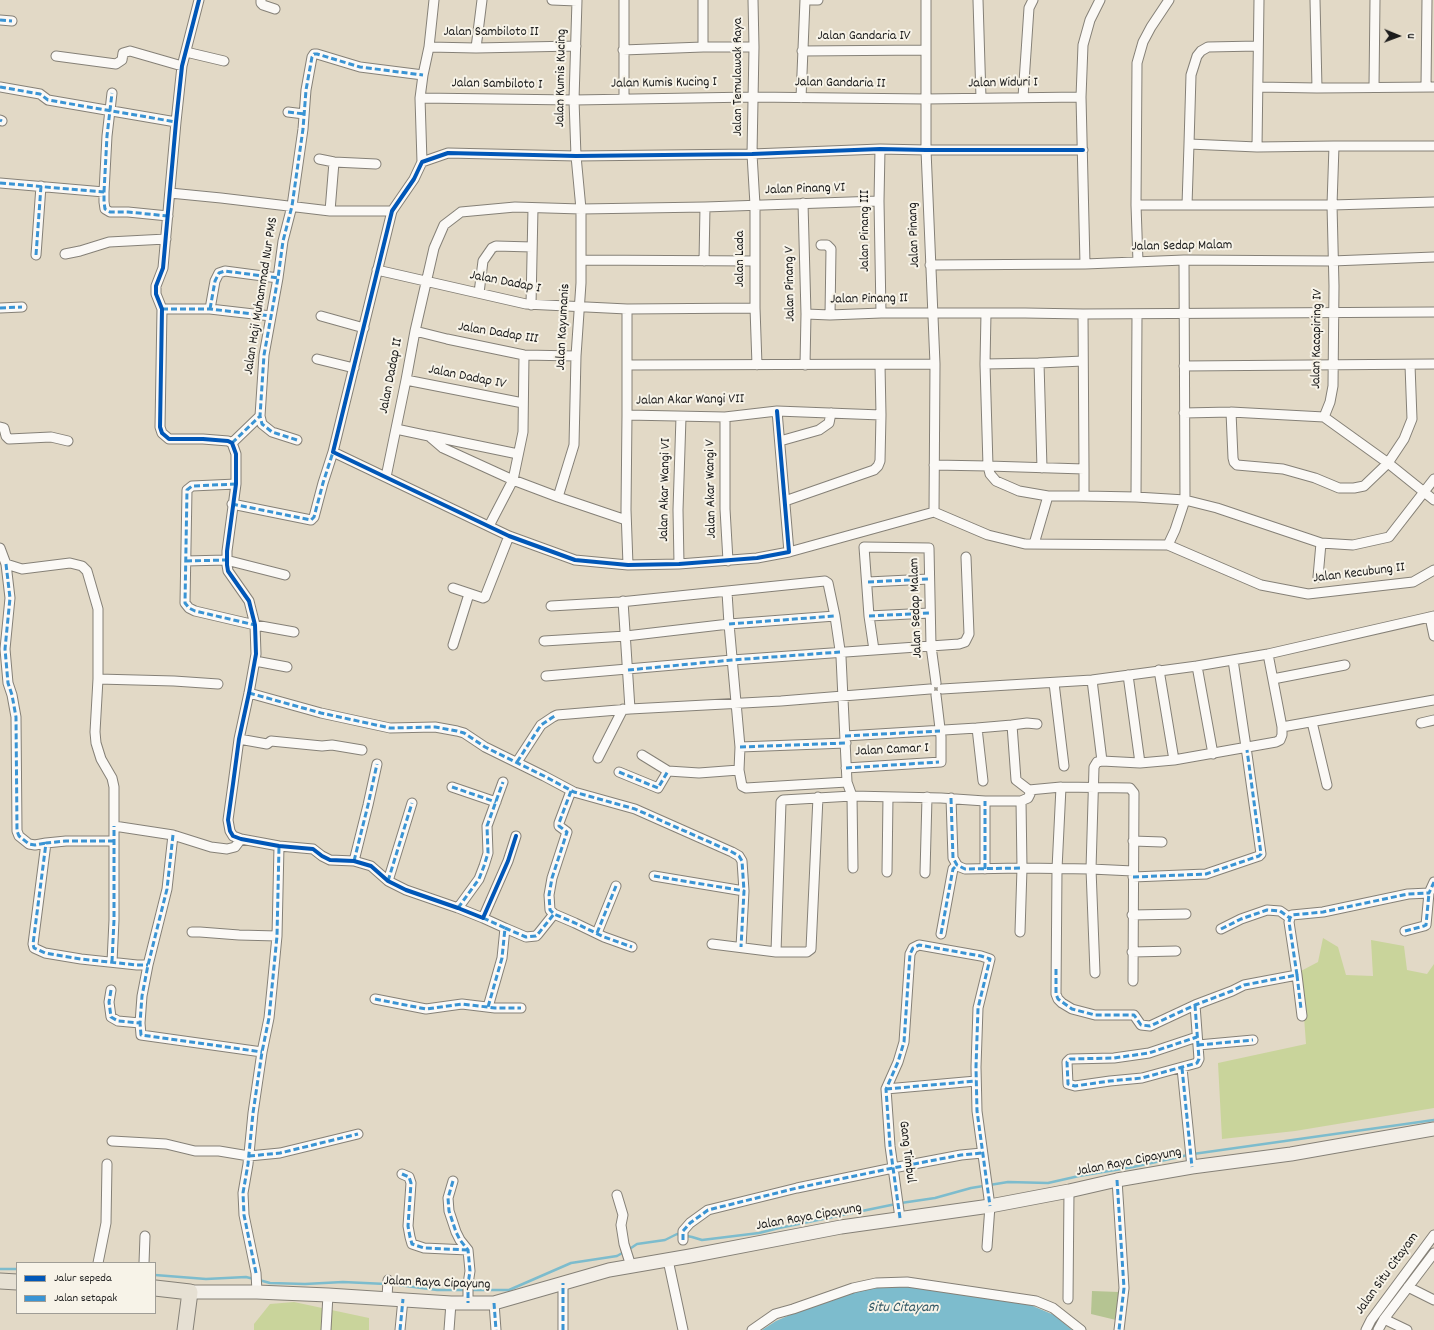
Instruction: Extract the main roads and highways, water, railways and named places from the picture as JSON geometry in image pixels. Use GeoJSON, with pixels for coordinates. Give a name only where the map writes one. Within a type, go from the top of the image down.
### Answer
{"type":"FeatureCollection","features":[{"type":"Feature","properties":{"kind":"main road","name":"Jalan Raya Cipayung"},"geometry":{"type":"LineString","coordinates":[[190,1292],[256,1282],[328,1295],[387,1288],[403,1299],[451,1303],[468,1293],[494,1303],[516,1298],[609,1270],[629,1260],[668,1260],[841,1227],[900,1214],[990,1206],[1069,1191],[1191,1164],[1291,1154],[1434,1129]]}},
{"type":"Feature","properties":{"kind":"main road"},"geometry":{"type":"LineString","coordinates":[[0,1281],[16,1282]]}},
{"type":"Feature","properties":{"kind":"main road"},"geometry":{"type":"LineString","coordinates":[[156,1288],[190,1292],[185,1330]]}},
{"type":"Feature","properties":{"kind":"water","name":"Situ Citayam"},"geometry":{"type":"Polygon","coordinates":[[[906,1286],[1028,1304],[1054,1315],[1072,1330],[762,1330],[776,1321],[813,1305],[850,1293],[876,1288],[906,1286]]]}},
{"type":"Feature","properties":{"kind":"waterway"},"geometry":{"type":"LineString","coordinates":[[1193,1154],[1434,1120]]}},
{"type":"Feature","properties":{"kind":"waterway"},"geometry":{"type":"LineString","coordinates":[[901,1203],[935,1198],[971,1188],[1008,1182],[1048,1183],[1188,1155]]}},
{"type":"Feature","properties":{"kind":"waterway"},"geometry":{"type":"LineString","coordinates":[[628,1250],[637,1244],[665,1240],[677,1234],[702,1240],[759,1233],[896,1204]]}},
{"type":"Feature","properties":{"kind":"waterway"},"geometry":{"type":"LineString","coordinates":[[470,1290],[509,1290],[571,1263],[617,1256],[624,1252]]}},
{"type":"Feature","properties":{"kind":"waterway"},"geometry":{"type":"LineString","coordinates":[[0,1269],[16,1269]]}},
{"type":"Feature","properties":{"kind":"waterway"},"geometry":{"type":"LineString","coordinates":[[156,1275],[206,1279],[246,1277],[254,1279]]}},
{"type":"Feature","properties":{"kind":"waterway"},"geometry":{"type":"LineString","coordinates":[[259,1280],[270,1283],[305,1284],[343,1282],[386,1284]]}},
{"type":"Feature","properties":{"kind":"waterway"},"geometry":{"type":"LineString","coordinates":[[391,1284],[437,1290],[465,1290]]}}]}
